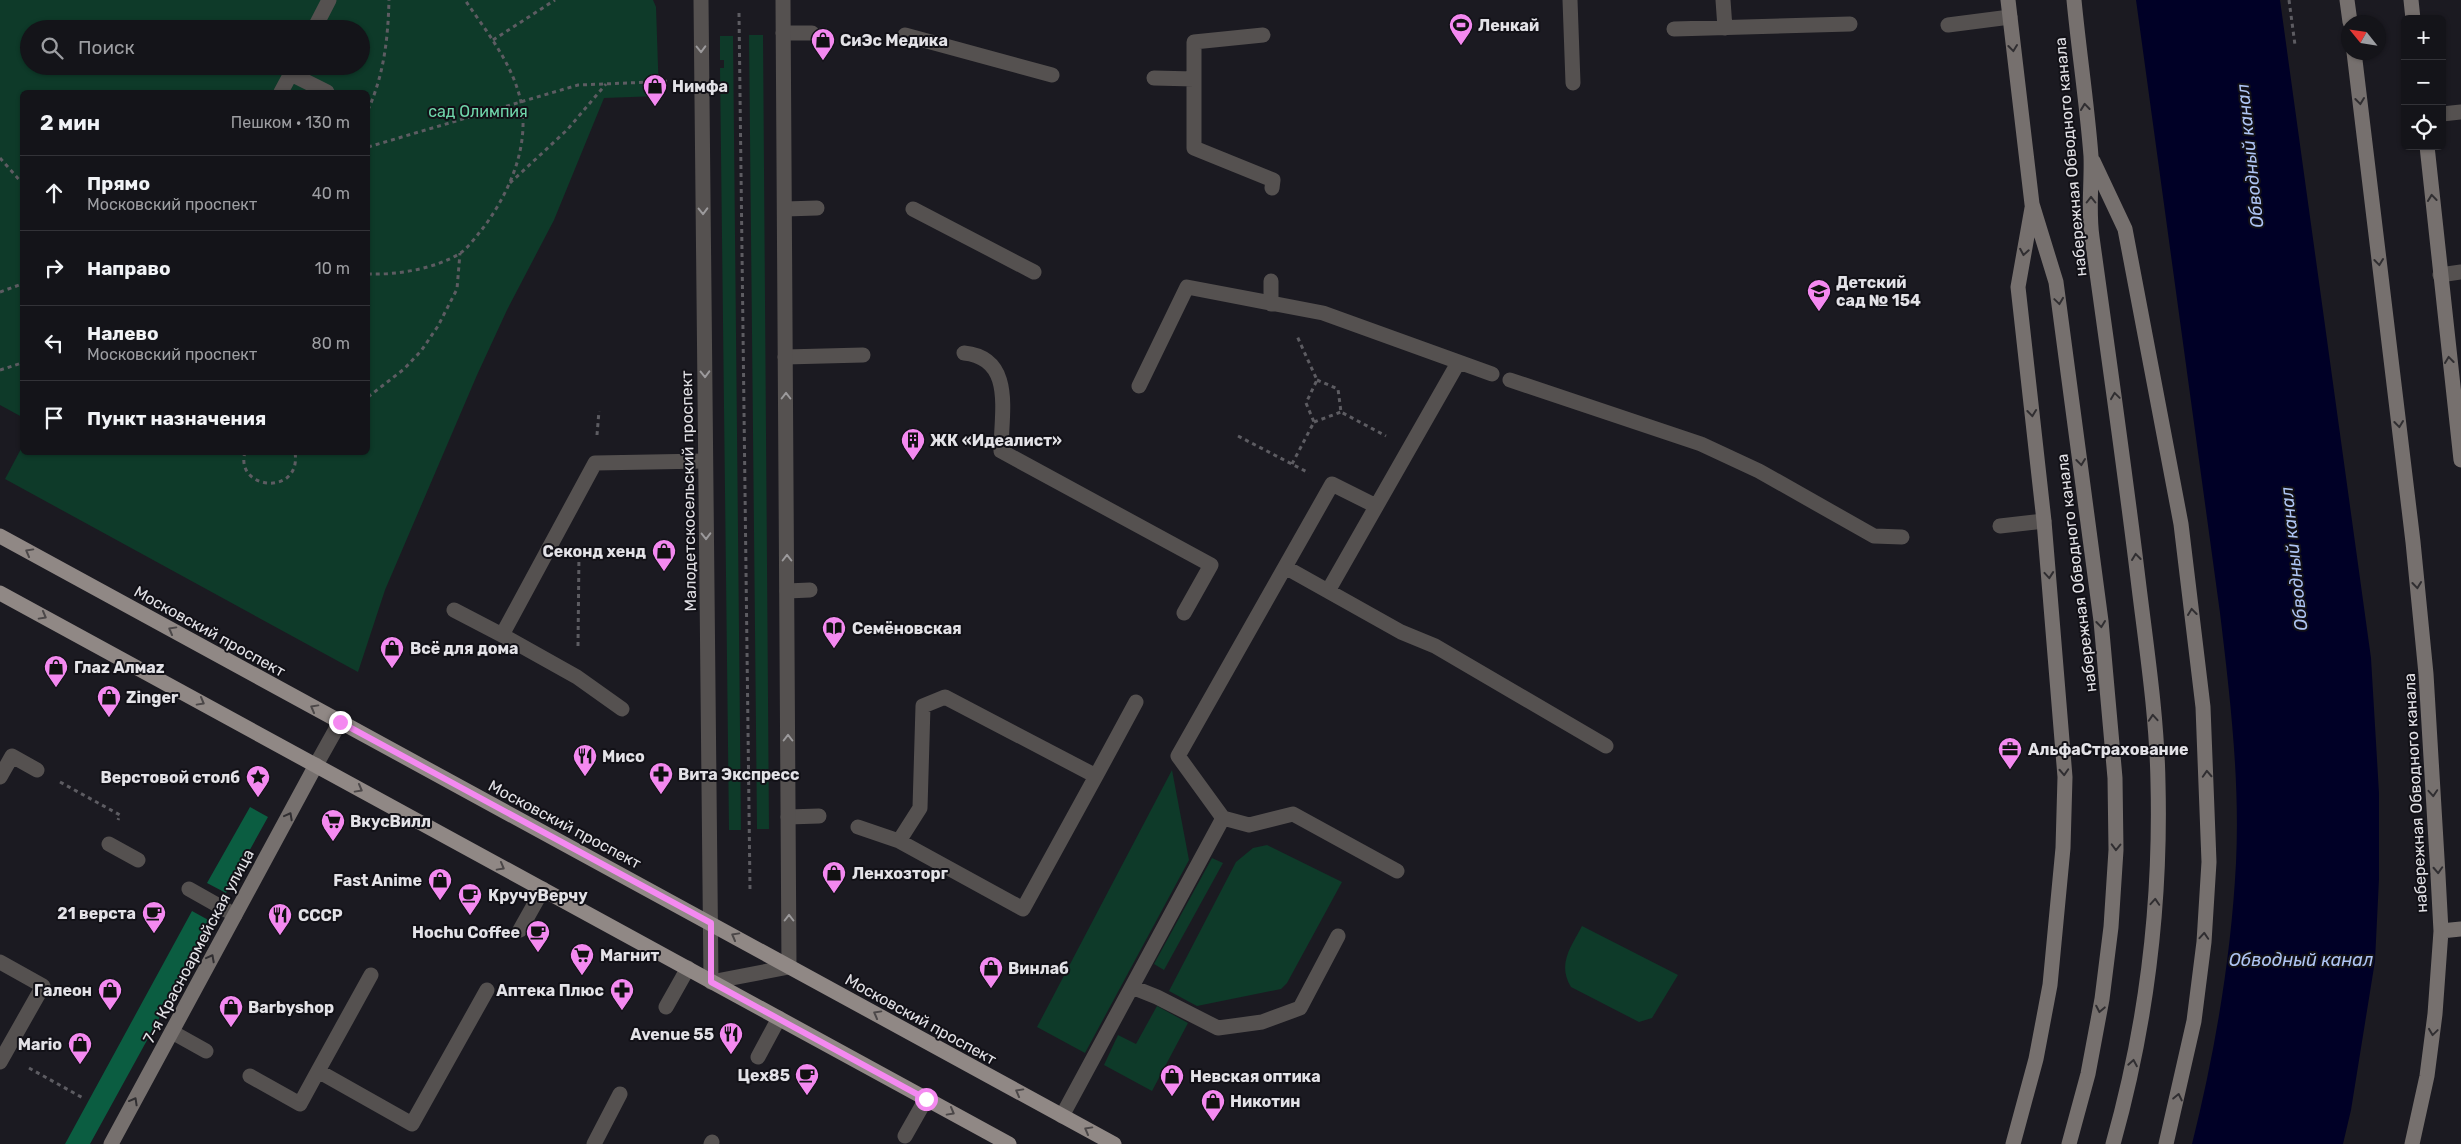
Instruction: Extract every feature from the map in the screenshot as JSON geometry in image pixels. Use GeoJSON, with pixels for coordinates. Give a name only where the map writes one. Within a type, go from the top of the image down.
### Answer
{"type":"FeatureCollection","features":[{"type":"Feature","properties":{"kind":"main road","name":"набережная Обводного канала"},"geometry":{"type":"LineString","coordinates":[[2008,0],[2032,204],[2056,282],[2101,622],[2115,778],[2116,850],[2109,945],[2102,999],[2088,1074],[2069,1144]]}},
{"type":"Feature","properties":{"kind":"main road","name":"набережная Обводного канала"},"geometry":{"type":"LineString","coordinates":[[2074,0],[2090,156],[2091,232],[2125,465],[2152,706],[2158,782],[2157,863],[2153,934],[2129,1087],[2113,1144]]}},
{"type":"Feature","properties":{"kind":"main road"},"geometry":{"type":"LineString","coordinates":[[2348,0],[2349,15]]}},
{"type":"Feature","properties":{"kind":"main road"},"geometry":{"type":"LineString","coordinates":[[2411,0],[2413,15]]}},
{"type":"Feature","properties":{"kind":"main road","name":"набережная Обводного канала"},"geometry":{"type":"LineString","coordinates":[[2355,60],[2416,571],[2426,674],[2441,931],[2434,1023],[2427,1076],[2412,1144]]}},
{"type":"Feature","properties":{"kind":"main road"},"geometry":{"type":"LineString","coordinates":[[2427,150],[2461,460]]}},
{"type":"Feature","properties":{"kind":"main road"},"geometry":{"type":"LineString","coordinates":[[2090,156],[2125,229],[2181,524],[2203,708],[2209,862],[2204,942],[2194,1020],[2166,1144]]}},
{"type":"Feature","properties":{"kind":"main road"},"geometry":{"type":"LineString","coordinates":[[2013,1144],[2036,1059],[2050,984],[2063,848],[2065,777],[2061,707],[2044,521],[2018,287],[2032,204]]}},
{"type":"Feature","properties":{"kind":"main road","name":"Московский проспект"},"geometry":{"type":"LineString","coordinates":[[0,536],[1114,1144]]}},
{"type":"Feature","properties":{"kind":"main road"},"geometry":{"type":"LineString","coordinates":[[0,593],[1009,1144]]}},
{"type":"Feature","properties":{"kind":"main road","name":"7-я Красноармейская улица"},"geometry":{"type":"LineString","coordinates":[[111,1144],[316,765]]}},
{"type":"Feature","properties":{"kind":"main road"},"geometry":{"type":"LineString","coordinates":[[2441,931],[2461,929]]}},
{"type":"Feature","properties":{"kind":"street"},"geometry":{"type":"LineString","coordinates":[[319,20],[329,0]]}},
{"type":"Feature","properties":{"kind":"street","name":"Малодетскосельский проспект"},"geometry":{"type":"LineString","coordinates":[[701,0],[711,982]]}},
{"type":"Feature","properties":{"kind":"street"},"geometry":{"type":"LineString","coordinates":[[711,982],[789,967],[783,0]]}},
{"type":"Feature","properties":{"kind":"street"},"geometry":{"type":"LineString","coordinates":[[1570,0],[1573,83]]}},
{"type":"Feature","properties":{"kind":"street"},"geometry":{"type":"LineString","coordinates":[[1723,0],[1725,28]]}},
{"type":"Feature","properties":{"kind":"street"},"geometry":{"type":"LineString","coordinates":[[1948,25],[2010,18]]}},
{"type":"Feature","properties":{"kind":"street"},"geometry":{"type":"LineString","coordinates":[[1674,30],[1850,24]]}},
{"type":"Feature","properties":{"kind":"street"},"geometry":{"type":"LineString","coordinates":[[783,33],[812,33]]}},
{"type":"Feature","properties":{"kind":"street"},"geometry":{"type":"LineString","coordinates":[[905,35],[1052,75]]}},
{"type":"Feature","properties":{"kind":"street"},"geometry":{"type":"LineString","coordinates":[[1263,35],[1194,42],[1194,148],[1273,180],[1272,188]]}},
{"type":"Feature","properties":{"kind":"street"},"geometry":{"type":"LineString","coordinates":[[282,90],[290,75]]}},
{"type":"Feature","properties":{"kind":"street"},"geometry":{"type":"LineString","coordinates":[[301,75],[324,90]]}},
{"type":"Feature","properties":{"kind":"street"},"geometry":{"type":"LineString","coordinates":[[1154,78],[1194,78]]}},
{"type":"Feature","properties":{"kind":"street"},"geometry":{"type":"LineString","coordinates":[[2446,114],[2461,112]]}},
{"type":"Feature","properties":{"kind":"street"},"geometry":{"type":"LineString","coordinates":[[785,210],[817,208]]}},
{"type":"Feature","properties":{"kind":"street"},"geometry":{"type":"LineString","coordinates":[[913,209],[1034,272]]}},
{"type":"Feature","properties":{"kind":"street"},"geometry":{"type":"LineString","coordinates":[[2440,275],[2461,272]]}},
{"type":"Feature","properties":{"kind":"street"},"geometry":{"type":"LineString","coordinates":[[1271,281],[1277,305]]}},
{"type":"Feature","properties":{"kind":"street"},"geometry":{"type":"LineString","coordinates":[[1139,386],[1187,287],[1323,313],[1492,374]]}},
{"type":"Feature","properties":{"kind":"street"},"geometry":{"type":"LineString","coordinates":[[964,353],[977,354],[990,361],[1000,375],[1001,451],[1211,564],[1184,613]]}},
{"type":"Feature","properties":{"kind":"street"},"geometry":{"type":"LineString","coordinates":[[785,357],[863,354]]}},
{"type":"Feature","properties":{"kind":"street"},"geometry":{"type":"LineString","coordinates":[[1328,591],[1458,363]]}},
{"type":"Feature","properties":{"kind":"street"},"geometry":{"type":"LineString","coordinates":[[1510,380],[1701,444],[1758,471],[1874,536],[1902,536]]}},
{"type":"Feature","properties":{"kind":"street"},"geometry":{"type":"LineString","coordinates":[[502,636],[595,463],[706,461]]}},
{"type":"Feature","properties":{"kind":"street"},"geometry":{"type":"LineString","coordinates":[[1376,506],[1332,484],[1178,756],[1223,818],[1249,825],[1293,814],[1397,871]]}},
{"type":"Feature","properties":{"kind":"street"},"geometry":{"type":"LineString","coordinates":[[2000,526],[2044,521]]}},
{"type":"Feature","properties":{"kind":"street"},"geometry":{"type":"LineString","coordinates":[[1285,567],[1401,632],[1435,646],[1606,746]]}},
{"type":"Feature","properties":{"kind":"street"},"geometry":{"type":"LineString","coordinates":[[787,591],[810,590]]}},
{"type":"Feature","properties":{"kind":"street"},"geometry":{"type":"LineString","coordinates":[[454,610],[577,677],[622,709]]}},
{"type":"Feature","properties":{"kind":"street"},"geometry":{"type":"LineString","coordinates":[[899,841],[920,808],[923,706],[945,697],[1096,776]]}},
{"type":"Feature","properties":{"kind":"street"},"geometry":{"type":"LineString","coordinates":[[858,827],[899,841],[1023,909],[1136,702]]}},
{"type":"Feature","properties":{"kind":"street"},"geometry":{"type":"LineString","coordinates":[[316,765],[340,722]]}},
{"type":"Feature","properties":{"kind":"street"},"geometry":{"type":"LineString","coordinates":[[0,778],[12,756],[37,770]]}},
{"type":"Feature","properties":{"kind":"street"},"geometry":{"type":"LineString","coordinates":[[788,817],[819,816]]}},
{"type":"Feature","properties":{"kind":"street"},"geometry":{"type":"LineString","coordinates":[[1062,1116],[1223,818]]}},
{"type":"Feature","properties":{"kind":"street"},"geometry":{"type":"LineString","coordinates":[[109,844],[138,860]]}},
{"type":"Feature","properties":{"kind":"street"},"geometry":{"type":"LineString","coordinates":[[189,889],[235,915]]}},
{"type":"Feature","properties":{"kind":"street"},"geometry":{"type":"LineString","coordinates":[[520,930],[543,889]]}},
{"type":"Feature","properties":{"kind":"street"},"geometry":{"type":"LineString","coordinates":[[1132,987],[1157,997],[1218,1028],[1262,1022],[1300,1008],[1338,936]]}},
{"type":"Feature","properties":{"kind":"street"},"geometry":{"type":"LineString","coordinates":[[0,962],[42,986],[2,1058]]}},
{"type":"Feature","properties":{"kind":"street"},"geometry":{"type":"LineString","coordinates":[[666,1007],[688,968]]}},
{"type":"Feature","properties":{"kind":"street"},"geometry":{"type":"LineString","coordinates":[[250,1076],[300,1104],[370,975]]}},
{"type":"Feature","properties":{"kind":"street"},"geometry":{"type":"LineString","coordinates":[[318,1071],[412,1124],[487,990]]}},
{"type":"Feature","properties":{"kind":"street"},"geometry":{"type":"LineString","coordinates":[[758,1057],[779,1018]]}},
{"type":"Feature","properties":{"kind":"street"},"geometry":{"type":"LineString","coordinates":[[172,1032],[206,1050]]}},
{"type":"Feature","properties":{"kind":"street"},"geometry":{"type":"LineString","coordinates":[[594,1144],[620,1094]]}},
{"type":"Feature","properties":{"kind":"street"},"geometry":{"type":"LineString","coordinates":[[906,1136],[926,1099]]}},
{"type":"Feature","properties":{"kind":"path"},"geometry":{"type":"LineString","coordinates":[[370,106],[385,60],[390,0]]}},
{"type":"Feature","properties":{"kind":"path"},"geometry":{"type":"LineString","coordinates":[[370,274],[401,272],[428,266],[460,253],[486,224],[518,164],[522,140],[521,102],[509,68],[493,40],[464,0]]}},
{"type":"Feature","properties":{"kind":"path"},"geometry":{"type":"LineString","coordinates":[[493,40],[555,0]]}},
{"type":"Feature","properties":{"kind":"path"},"geometry":{"type":"LineString","coordinates":[[2289,0],[2295,45]]}},
{"type":"Feature","properties":{"kind":"path"},"geometry":{"type":"LineString","coordinates":[[739,13],[750,889]]}},
{"type":"Feature","properties":{"kind":"path"},"geometry":{"type":"LineString","coordinates":[[370,146],[578,85],[677,80]]}},
{"type":"Feature","properties":{"kind":"path"},"geometry":{"type":"LineString","coordinates":[[509,184],[567,130],[606,84]]}},
{"type":"Feature","properties":{"kind":"path"},"geometry":{"type":"LineString","coordinates":[[0,158],[20,181]]}},
{"type":"Feature","properties":{"kind":"path"},"geometry":{"type":"LineString","coordinates":[[370,395],[404,369],[421,351],[438,326],[457,289],[460,253]]}},
{"type":"Feature","properties":{"kind":"path"},"geometry":{"type":"LineString","coordinates":[[0,292],[20,285]]}},
{"type":"Feature","properties":{"kind":"path"},"geometry":{"type":"LineString","coordinates":[[1277,305],[1317,380],[1338,390],[1341,412]]}},
{"type":"Feature","properties":{"kind":"path"},"geometry":{"type":"LineString","coordinates":[[0,370],[20,364]]}},
{"type":"Feature","properties":{"kind":"path"},"geometry":{"type":"LineString","coordinates":[[1314,422],[1306,403],[1317,380]]}},
{"type":"Feature","properties":{"kind":"path"},"geometry":{"type":"LineString","coordinates":[[1292,464],[1314,422],[1341,412],[1409,448]]}},
{"type":"Feature","properties":{"kind":"path"},"geometry":{"type":"LineString","coordinates":[[1238,436],[1332,484]]}},
{"type":"Feature","properties":{"kind":"path"},"geometry":{"type":"LineString","coordinates":[[245,455],[244,462],[251,476],[260,482],[271,484],[282,481],[290,474],[295,465],[295,455]]}},
{"type":"Feature","properties":{"kind":"path"},"geometry":{"type":"LineString","coordinates":[[577,677],[579,548]]}},
{"type":"Feature","properties":{"kind":"path"},"geometry":{"type":"LineString","coordinates":[[37,770],[120,815],[109,844]]}},
{"type":"Feature","properties":{"kind":"path"},"geometry":{"type":"LineString","coordinates":[[2,1058],[83,1098]]}},
{"type":"Feature","properties":{"kind":"green space","name":"сад Олимпия"},"geometry":{"type":"Polygon","coordinates":[[[0,0],[653,0],[656,7],[659,96],[604,98],[554,220],[507,310],[477,375],[385,590],[358,672],[5,479],[20,451],[20,455],[370,455],[370,90],[20,90],[20,416],[0,405],[0,0]]]}},
{"type":"Feature","properties":{"kind":"green space"},"geometry":{"type":"Polygon","coordinates":[[[749,35],[763,35],[769,829],[757,829],[749,35]]]}},
{"type":"Feature","properties":{"kind":"green space"},"geometry":{"type":"Polygon","coordinates":[[[720,36],[733,36],[741,830],[729,830],[720,68],[724,68],[724,60],[720,60],[720,36]]]}},
{"type":"Feature","properties":{"kind":"green space"},"geometry":{"type":"Polygon","coordinates":[[[1172,770],[1189,860],[1085,1053],[1037,1027],[1172,770]]]}},
{"type":"Feature","properties":{"kind":"green space"},"geometry":{"type":"Polygon","coordinates":[[[250,807],[268,817],[226,893],[207,883],[250,807]]]}},
{"type":"Feature","properties":{"kind":"green space"},"geometry":{"type":"Polygon","coordinates":[[[1267,845],[1342,882],[1287,983],[1281,989],[1197,1006],[1169,991],[1236,862],[1253,848],[1267,845]]]}},
{"type":"Feature","properties":{"kind":"green space"},"geometry":{"type":"Polygon","coordinates":[[[1212,858],[1223,863],[1164,970],[1154,964],[1212,858]]]}},
{"type":"Feature","properties":{"kind":"green space"},"geometry":{"type":"Polygon","coordinates":[[[192,911],[212,922],[90,1144],[65,1144],[192,911]]]}},
{"type":"Feature","properties":{"kind":"green space"},"geometry":{"type":"Polygon","coordinates":[[[1582,926],[1678,975],[1652,1018],[1639,1022],[1571,987],[1565,971],[1565,963],[1570,948],[1582,926]]]}},
{"type":"Feature","properties":{"kind":"green space"},"geometry":{"type":"Polygon","coordinates":[[[1157,1006],[1188,1023],[1152,1091],[1104,1065],[1118,1035],[1136,1044],[1157,1006]]]}},
{"type":"Feature","properties":{"kind":"water","name":"Обводный канал"},"geometry":{"type":"Polygon","coordinates":[[[2136,0],[2280,0],[2371,658],[2379,793],[2379,879],[2375,961],[2351,1110],[2343,1144],[2192,1144],[2215,1040],[2226,969],[2234,899],[2237,801],[2231,707],[2220,613],[2136,0]]]}},
{"type":"Feature","properties":{"kind":"place","name":"Ленкай"},"geometry":{"type":"Point","coordinates":[1461,46]}},
{"type":"Feature","properties":{"kind":"place","name":"СиЭс Медика"},"geometry":{"type":"Point","coordinates":[823,61]}},
{"type":"Feature","properties":{"kind":"place","name":"Нимфа"},"geometry":{"type":"Point","coordinates":[655,107]}},
{"type":"Feature","properties":{"kind":"place","name":"Детский сад № 154"},"geometry":{"type":"Point","coordinates":[1819,312]}},
{"type":"Feature","properties":{"kind":"place","name":"ЖК «Идеалист»"},"geometry":{"type":"Point","coordinates":[913,461]}},
{"type":"Feature","properties":{"kind":"place","name":"Секонд хенд"},"geometry":{"type":"Point","coordinates":[664,572]}},
{"type":"Feature","properties":{"kind":"place","name":"Семёновская"},"geometry":{"type":"Point","coordinates":[834,649]}},
{"type":"Feature","properties":{"kind":"place","name":"Всё для дома"},"geometry":{"type":"Point","coordinates":[392,669]}},
{"type":"Feature","properties":{"kind":"place","name":"Глаz Алмаz"},"geometry":{"type":"Point","coordinates":[56,688]}},
{"type":"Feature","properties":{"kind":"place","name":"Zinger"},"geometry":{"type":"Point","coordinates":[109,718]}},
{"type":"Feature","properties":{"kind":"place","name":"АльфаСтрахование"},"geometry":{"type":"Point","coordinates":[2010,770]}},
{"type":"Feature","properties":{"kind":"place","name":"Мисо"},"geometry":{"type":"Point","coordinates":[585,777]}},
{"type":"Feature","properties":{"kind":"place","name":"Вита Экспресс"},"geometry":{"type":"Point","coordinates":[661,795]}},
{"type":"Feature","properties":{"kind":"place","name":"Верстовой столб"},"geometry":{"type":"Point","coordinates":[258,798]}},
{"type":"Feature","properties":{"kind":"place","name":"ВкусВилл"},"geometry":{"type":"Point","coordinates":[333,842]}},
{"type":"Feature","properties":{"kind":"place","name":"Ленхозторг"},"geometry":{"type":"Point","coordinates":[834,894]}},
{"type":"Feature","properties":{"kind":"place","name":"Fast Anime"},"geometry":{"type":"Point","coordinates":[440,901]}},
{"type":"Feature","properties":{"kind":"place","name":"КручуВерчу"},"geometry":{"type":"Point","coordinates":[470,916]}},
{"type":"Feature","properties":{"kind":"place","name":"21 верста"},"geometry":{"type":"Point","coordinates":[154,934]}},
{"type":"Feature","properties":{"kind":"place","name":"СССР"},"geometry":{"type":"Point","coordinates":[280,936]}},
{"type":"Feature","properties":{"kind":"place","name":"Hochu Coffee"},"geometry":{"type":"Point","coordinates":[538,953]}},
{"type":"Feature","properties":{"kind":"place","name":"Магнит"},"geometry":{"type":"Point","coordinates":[582,976]}},
{"type":"Feature","properties":{"kind":"place","name":"Винлаб"},"geometry":{"type":"Point","coordinates":[991,989]}},
{"type":"Feature","properties":{"kind":"place","name":"Галеон"},"geometry":{"type":"Point","coordinates":[110,1011]}},
{"type":"Feature","properties":{"kind":"place","name":"Аптека Плюс"},"geometry":{"type":"Point","coordinates":[622,1011]}},
{"type":"Feature","properties":{"kind":"place","name":"Barbyshop"},"geometry":{"type":"Point","coordinates":[231,1028]}},
{"type":"Feature","properties":{"kind":"place","name":"Avenue 55"},"geometry":{"type":"Point","coordinates":[731,1055]}},
{"type":"Feature","properties":{"kind":"place","name":"Mario"},"geometry":{"type":"Point","coordinates":[80,1065]}},
{"type":"Feature","properties":{"kind":"place","name":"Цех85"},"geometry":{"type":"Point","coordinates":[807,1096]}},
{"type":"Feature","properties":{"kind":"place","name":"Невская оптика"},"geometry":{"type":"Point","coordinates":[1172,1097]}},
{"type":"Feature","properties":{"kind":"place","name":"Никотин"},"geometry":{"type":"Point","coordinates":[1213,1122]}},
{"type":"Feature","properties":{"kind":"route"},"geometry":{"type":"LineString","coordinates":[[340,722],[711,923],[711,982],[926,1099]]}}]}
